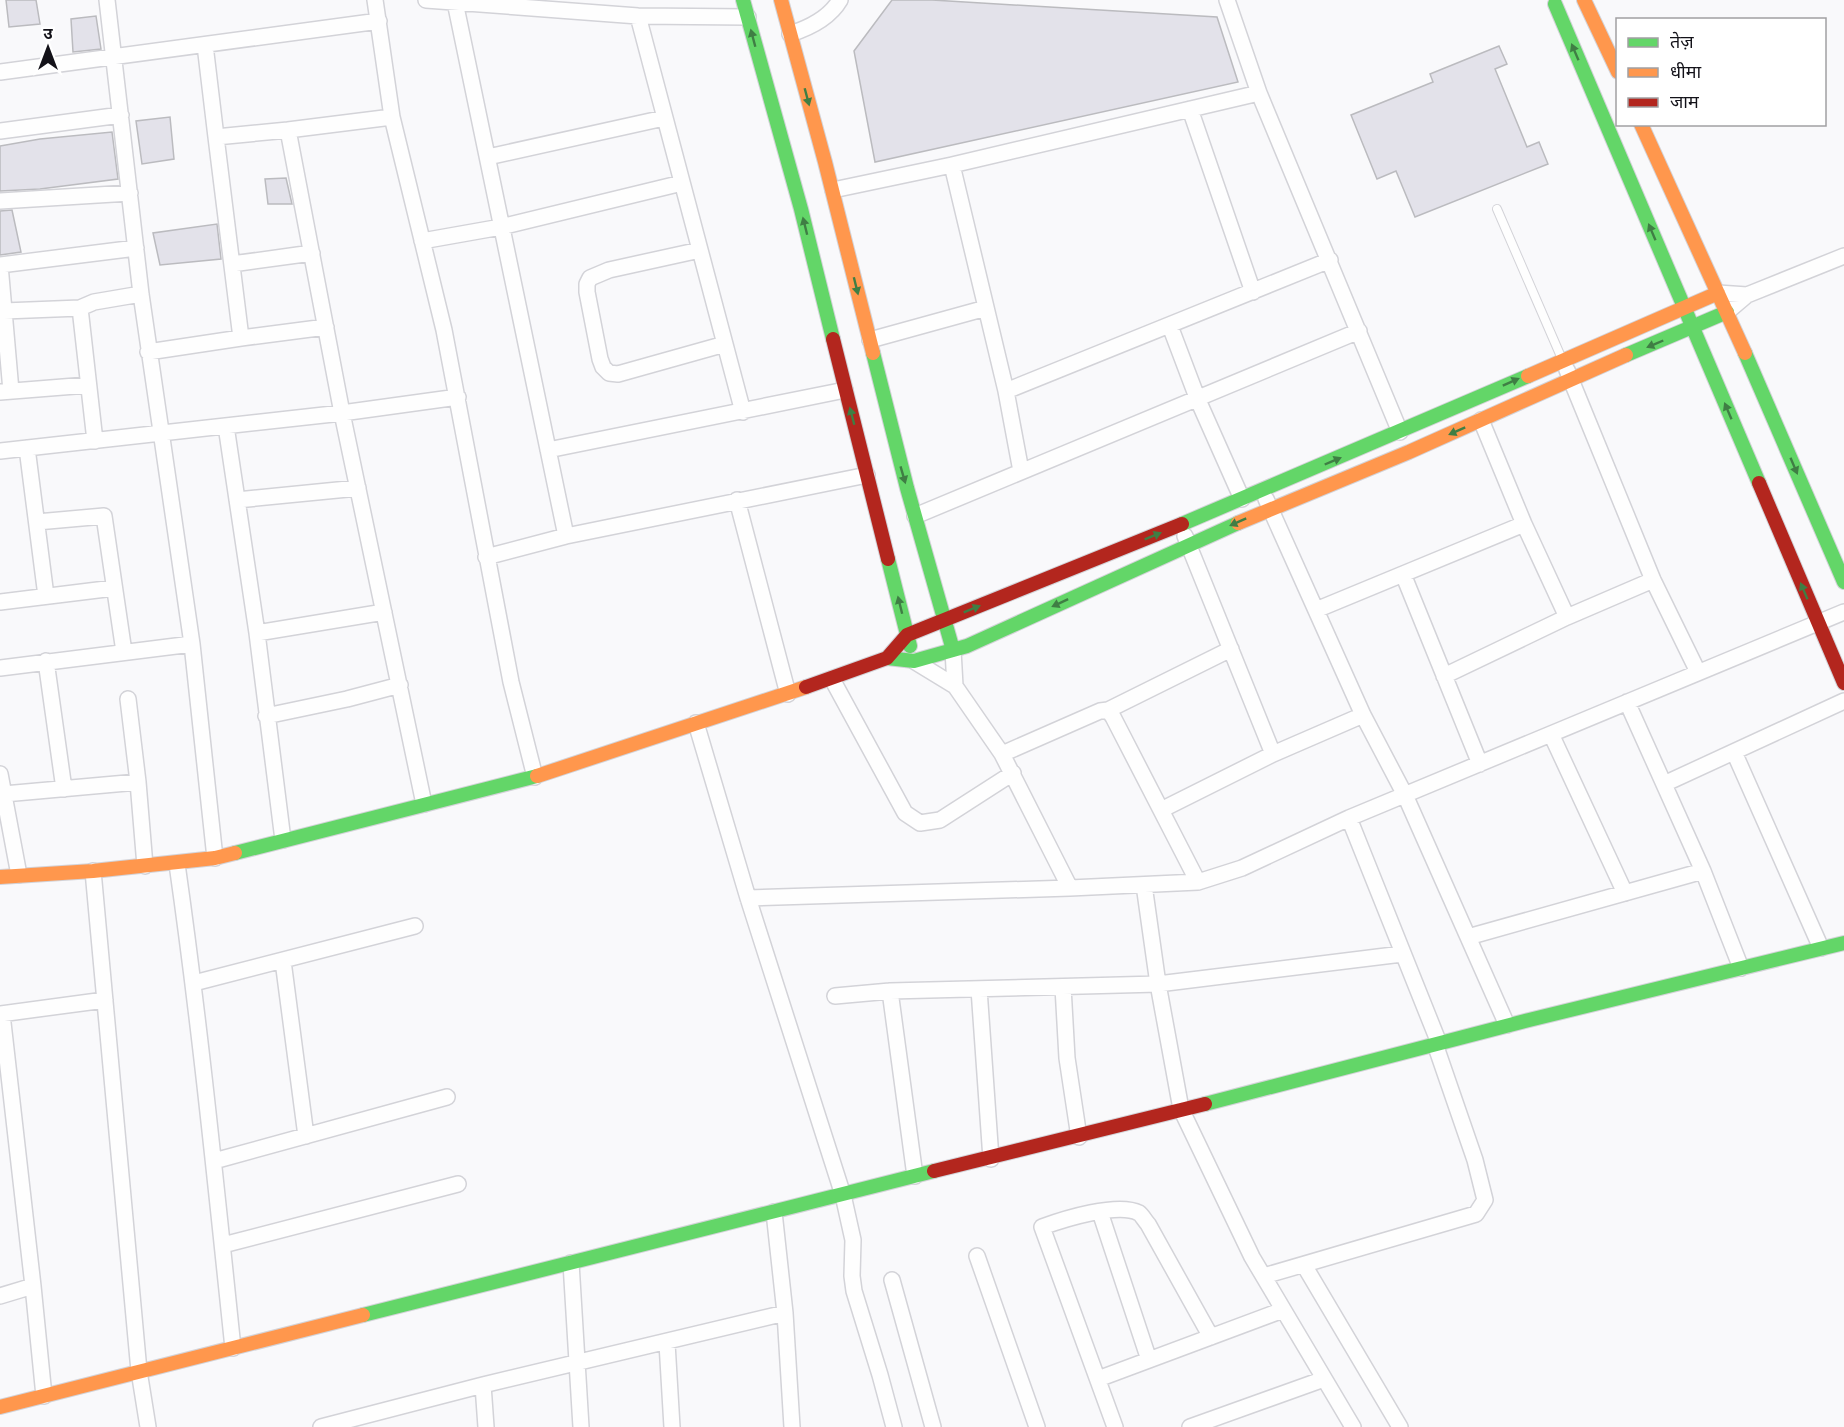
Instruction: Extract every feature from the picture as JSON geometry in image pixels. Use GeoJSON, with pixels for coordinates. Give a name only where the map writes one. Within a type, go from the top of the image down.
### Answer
{"type":"FeatureCollection","features":[{"type":"Feature","properties":{"kind":"street"},"geometry":{"type":"LineString","coordinates":[[107,0],[148,352],[192,644],[215,858]]}},
{"type":"Feature","properties":{"kind":"street"},"geometry":{"type":"LineString","coordinates":[[375,0],[392,117],[458,397],[486,557],[511,681],[535,777]]}},
{"type":"Feature","properties":{"kind":"street"},"geometry":{"type":"LineString","coordinates":[[426,0],[638,16],[748,17]]}},
{"type":"Feature","properties":{"kind":"street"},"geometry":{"type":"LineString","coordinates":[[743,0],[801,209],[914,661],[955,686],[1002,754],[1070,888]]}},
{"type":"Feature","properties":{"kind":"street"},"geometry":{"type":"LineString","coordinates":[[781,0],[833,190],[915,516],[953,650],[955,686]]}},
{"type":"Feature","properties":{"kind":"street"},"geometry":{"type":"LineString","coordinates":[[790,34],[805,30],[835,9],[840,0]]}},
{"type":"Feature","properties":{"kind":"street"},"geometry":{"type":"LineString","coordinates":[[1227,0],[1259,93],[1400,432]]}},
{"type":"Feature","properties":{"kind":"street"},"geometry":{"type":"LineString","coordinates":[[1574,0],[1570,3],[1551,2],[1844,683]]}},
{"type":"Feature","properties":{"kind":"street"},"geometry":{"type":"LineString","coordinates":[[1584,0],[1616,70]]}},
{"type":"Feature","properties":{"kind":"street"},"geometry":{"type":"LineString","coordinates":[[455,2],[566,536]]}},
{"type":"Feature","properties":{"kind":"street"},"geometry":{"type":"LineString","coordinates":[[638,16],[743,412]]}},
{"type":"Feature","properties":{"kind":"street"},"geometry":{"type":"LineString","coordinates":[[0,72],[379,21]]}},
{"type":"Feature","properties":{"kind":"street"},"geometry":{"type":"LineString","coordinates":[[205,45],[241,338]]}},
{"type":"Feature","properties":{"kind":"street"},"geometry":{"type":"LineString","coordinates":[[833,190],[952,165],[1259,93]]}},
{"type":"Feature","properties":{"kind":"street"},"geometry":{"type":"LineString","coordinates":[[1190,109],[1253,292]]}},
{"type":"Feature","properties":{"kind":"street"},"geometry":{"type":"LineString","coordinates":[[0,131],[121,115]]}},
{"type":"Feature","properties":{"kind":"street"},"geometry":{"type":"LineString","coordinates":[[216,137],[392,117]]}},
{"type":"Feature","properties":{"kind":"street"},"geometry":{"type":"LineString","coordinates":[[488,157],[664,117]]}},
{"type":"Feature","properties":{"kind":"street"},"geometry":{"type":"LineString","coordinates":[[1642,126],[1727,312],[1844,582]]}},
{"type":"Feature","properties":{"kind":"street"},"geometry":{"type":"LineString","coordinates":[[288,130],[342,413],[424,804]]}},
{"type":"Feature","properties":{"kind":"street"},"geometry":{"type":"LineString","coordinates":[[952,165],[1006,392],[1021,471]]}},
{"type":"Feature","properties":{"kind":"street"},"geometry":{"type":"LineString","coordinates":[[422,241],[501,227],[682,183]]}},
{"type":"Feature","properties":{"kind":"street"},"geometry":{"type":"LineString","coordinates":[[0,201],[130,193]]}},
{"type":"Feature","properties":{"kind":"street"},"geometry":{"type":"LineString","coordinates":[[88,385],[6,391],[4,311],[0,265],[136,248]]}},
{"type":"Feature","properties":{"kind":"street"},"geometry":{"type":"LineString","coordinates":[[700,250],[609,270],[590,278],[587,292],[600,359],[603,367],[609,373],[618,374],[725,344]]}},
{"type":"Feature","properties":{"kind":"street"},"geometry":{"type":"LineString","coordinates":[[232,264],[312,253]]}},
{"type":"Feature","properties":{"kind":"street"},"geometry":{"type":"LineString","coordinates":[[0,877],[177,864],[215,858],[535,777],[788,694],[887,658],[914,661],[967,646],[1270,508],[1693,328],[1727,312],[1747,295],[1844,256]]}},
{"type":"Feature","properties":{"kind":"street"},"geometry":{"type":"LineString","coordinates":[[1006,392],[1330,260]]}},
{"type":"Feature","properties":{"kind":"street"},"geometry":{"type":"LineString","coordinates":[[887,658],[907,635],[1242,499],[1400,432],[1683,306],[1718,292],[1747,295]]}},
{"type":"Feature","properties":{"kind":"street"},"geometry":{"type":"LineString","coordinates":[[4,311],[80,308],[94,302],[141,294]]}},
{"type":"Feature","properties":{"kind":"street"},"geometry":{"type":"LineString","coordinates":[[80,308],[95,441]]}},
{"type":"Feature","properties":{"kind":"street"},"geometry":{"type":"LineString","coordinates":[[870,340],[986,308]]}},
{"type":"Feature","properties":{"kind":"street"},"geometry":{"type":"LineString","coordinates":[[1170,326],[1198,399],[1242,499]]}},
{"type":"Feature","properties":{"kind":"street"},"geometry":{"type":"LineString","coordinates":[[148,352],[326,327]]}},
{"type":"Feature","properties":{"kind":"street"},"geometry":{"type":"LineString","coordinates":[[915,516],[1359,331]]}},
{"type":"Feature","properties":{"kind":"street"},"geometry":{"type":"LineString","coordinates":[[1563,359],[1653,580],[1698,672]]}},
{"type":"Feature","properties":{"kind":"street"},"geometry":{"type":"LineString","coordinates":[[548,450],[845,390]]}},
{"type":"Feature","properties":{"kind":"street"},"geometry":{"type":"LineString","coordinates":[[0,451],[342,413],[458,397]]}},
{"type":"Feature","properties":{"kind":"street"},"geometry":{"type":"LineString","coordinates":[[1481,420],[1524,524],[1567,617]]}},
{"type":"Feature","properties":{"kind":"street"},"geometry":{"type":"LineString","coordinates":[[226,426],[257,633],[283,840]]}},
{"type":"Feature","properties":{"kind":"street"},"geometry":{"type":"LineString","coordinates":[[27,448],[46,596]]}},
{"type":"Feature","properties":{"kind":"street"},"geometry":{"type":"LineString","coordinates":[[486,557],[566,536],[867,475]]}},
{"type":"Feature","properties":{"kind":"street"},"geometry":{"type":"LineString","coordinates":[[237,500],[358,489]]}},
{"type":"Feature","properties":{"kind":"street"},"geometry":{"type":"LineString","coordinates":[[1262,490],[1363,715],[1405,795],[1507,1025]]}},
{"type":"Feature","properties":{"kind":"street"},"geometry":{"type":"LineString","coordinates":[[737,500],[788,694]]}},
{"type":"Feature","properties":{"kind":"street"},"geometry":{"type":"LineString","coordinates":[[37,522],[104,516],[124,652]]}},
{"type":"Feature","properties":{"kind":"street"},"geometry":{"type":"LineString","coordinates":[[1181,524],[1273,754]]}},
{"type":"Feature","properties":{"kind":"street"},"geometry":{"type":"LineString","coordinates":[[1316,610],[1524,524]]}},
{"type":"Feature","properties":{"kind":"street"},"geometry":{"type":"LineString","coordinates":[[1403,574],[1480,764]]}},
{"type":"Feature","properties":{"kind":"street"},"geometry":{"type":"LineString","coordinates":[[1444,676],[1567,617],[1653,580]]}},
{"type":"Feature","properties":{"kind":"street"},"geometry":{"type":"LineString","coordinates":[[0,602],[114,588]]}},
{"type":"Feature","properties":{"kind":"street"},"geometry":{"type":"LineString","coordinates":[[257,633],[384,612]]}},
{"type":"Feature","properties":{"kind":"street"},"geometry":{"type":"LineString","coordinates":[[748,898],[1198,882],[1242,868],[1405,795],[1844,612]]}},
{"type":"Feature","properties":{"kind":"street"},"geometry":{"type":"LineString","coordinates":[[0,668],[192,644]]}},
{"type":"Feature","properties":{"kind":"street"},"geometry":{"type":"LineString","coordinates":[[1002,754],[1100,711],[1108,710],[1231,649]]}},
{"type":"Feature","properties":{"kind":"street"},"geometry":{"type":"LineString","coordinates":[[46,661],[64,789]]}},
{"type":"Feature","properties":{"kind":"street"},"geometry":{"type":"LineString","coordinates":[[832,679],[905,813],[920,823],[940,820],[1012,773]]}},
{"type":"Feature","properties":{"kind":"street"},"geometry":{"type":"LineString","coordinates":[[266,716],[400,685]]}},
{"type":"Feature","properties":{"kind":"street"},"geometry":{"type":"LineString","coordinates":[[128,699],[145,866]]}},
{"type":"Feature","properties":{"kind":"street"},"geometry":{"type":"LineString","coordinates":[[1664,784],[1844,700]]}},
{"type":"Feature","properties":{"kind":"street"},"geometry":{"type":"LineString","coordinates":[[1627,702],[1703,871],[1741,968]]}},
{"type":"Feature","properties":{"kind":"street"},"geometry":{"type":"LineString","coordinates":[[1108,710],[1198,882]]}},
{"type":"Feature","properties":{"kind":"street"},"geometry":{"type":"LineString","coordinates":[[1161,810],[1273,754],[1363,715]]}},
{"type":"Feature","properties":{"kind":"street"},"geometry":{"type":"LineString","coordinates":[[696,723],[748,898],[843,1195],[853,1240],[854,1291],[894,1427]]}},
{"type":"Feature","properties":{"kind":"street"},"geometry":{"type":"LineString","coordinates":[[1551,734],[1625,893]]}},
{"type":"Feature","properties":{"kind":"street"},"geometry":{"type":"LineString","coordinates":[[1734,752],[1821,948]]}},
{"type":"Feature","properties":{"kind":"street"},"geometry":{"type":"LineString","coordinates":[[0,774],[19,875]]}},
{"type":"Feature","properties":{"kind":"street"},"geometry":{"type":"LineString","coordinates":[[4,794],[138,782]]}},
{"type":"Feature","properties":{"kind":"street"},"geometry":{"type":"LineString","coordinates":[[1264,1276],[1476,1214],[1485,1200],[1475,1160],[1437,1044],[1349,819]]}},
{"type":"Feature","properties":{"kind":"street"},"geometry":{"type":"LineString","coordinates":[[177,864],[194,982],[233,1348]]}},
{"type":"Feature","properties":{"kind":"street"},"geometry":{"type":"LineString","coordinates":[[93,871],[139,1371],[148,1427]]}},
{"type":"Feature","properties":{"kind":"street"},"geometry":{"type":"LineString","coordinates":[[1468,938],[1703,871]]}},
{"type":"Feature","properties":{"kind":"street"},"geometry":{"type":"LineString","coordinates":[[1144,885],[1158,984],[1181,1109],[1252,1257],[1353,1427]]}},
{"type":"Feature","properties":{"kind":"street"},"geometry":{"type":"LineString","coordinates":[[194,982],[415,926]]}},
{"type":"Feature","properties":{"kind":"street"},"geometry":{"type":"LineString","coordinates":[[0,1407],[915,1176],[1079,1137],[1507,1025],[1844,943]]}},
{"type":"Feature","properties":{"kind":"street"},"geometry":{"type":"LineString","coordinates":[[835,996],[890,991],[1158,984],[1402,954]]}},
{"type":"Feature","properties":{"kind":"street"},"geometry":{"type":"LineString","coordinates":[[283,961],[306,1136]]}},
{"type":"Feature","properties":{"kind":"street"},"geometry":{"type":"LineString","coordinates":[[1063,987],[1067,1058],[1079,1137]]}},
{"type":"Feature","properties":{"kind":"street"},"geometry":{"type":"LineString","coordinates":[[979,989],[991,1159]]}},
{"type":"Feature","properties":{"kind":"street"},"geometry":{"type":"LineString","coordinates":[[890,991],[915,1176]]}},
{"type":"Feature","properties":{"kind":"street"},"geometry":{"type":"LineString","coordinates":[[44,1396],[33,1286],[7,1113],[1,1014],[105,1000]]}},
{"type":"Feature","properties":{"kind":"street"},"geometry":{"type":"LineString","coordinates":[[214,1161],[447,1097]]}},
{"type":"Feature","properties":{"kind":"street"},"geometry":{"type":"LineString","coordinates":[[223,1245],[458,1184]]}},
{"type":"Feature","properties":{"kind":"street"},"geometry":{"type":"LineString","coordinates":[[1115,1427],[1042,1227],[1100,1212],[1121,1209],[1139,1213],[1148,1224],[1211,1337]]}},
{"type":"Feature","properties":{"kind":"street"},"geometry":{"type":"LineString","coordinates":[[774,1212],[785,1313],[792,1427]]}},
{"type":"Feature","properties":{"kind":"street"},"geometry":{"type":"LineString","coordinates":[[1100,1212],[1149,1360]]}},
{"type":"Feature","properties":{"kind":"street"},"geometry":{"type":"LineString","coordinates":[[977,1256],[1037,1427]]}},
{"type":"Feature","properties":{"kind":"street"},"geometry":{"type":"LineString","coordinates":[[571,1263],[581,1427]]}},
{"type":"Feature","properties":{"kind":"street"},"geometry":{"type":"LineString","coordinates":[[1304,1264],[1400,1427]]}},
{"type":"Feature","properties":{"kind":"street"},"geometry":{"type":"LineString","coordinates":[[892,1280],[933,1427]]}},
{"type":"Feature","properties":{"kind":"street"},"geometry":{"type":"LineString","coordinates":[[0,1296],[33,1286]]}},
{"type":"Feature","properties":{"kind":"street"},"geometry":{"type":"LineString","coordinates":[[1098,1379],[1283,1310]]}},
{"type":"Feature","properties":{"kind":"street"},"geometry":{"type":"LineString","coordinates":[[323,1427],[483,1385],[785,1313]]}},
{"type":"Feature","properties":{"kind":"street"},"geometry":{"type":"LineString","coordinates":[[667,1342],[672,1427]]}},
{"type":"Feature","properties":{"kind":"street"},"geometry":{"type":"LineString","coordinates":[[1190,1427],[1324,1379]]}},
{"type":"Feature","properties":{"kind":"street"},"geometry":{"type":"LineString","coordinates":[[483,1385],[486,1427]]}},
{"type":"Feature","properties":{"kind":"lane"},"geometry":{"type":"LineString","coordinates":[[1497,209],[1563,359]]}},
{"type":"Feature","properties":{"kind":"building"},"geometry":{"type":"Polygon","coordinates":[[[6,0],[36,0],[40,24],[9,27],[6,0]]]}},
{"type":"Feature","properties":{"kind":"building"},"geometry":{"type":"Polygon","coordinates":[[[892,0],[932,0],[1217,17],[1238,82],[875,162],[854,51],[892,0]]]}},
{"type":"Feature","properties":{"kind":"building"},"geometry":{"type":"Polygon","coordinates":[[[96,16],[101,49],[73,52],[71,19],[96,16]]]}},
{"type":"Feature","properties":{"kind":"building"},"geometry":{"type":"Polygon","coordinates":[[[1499,46],[1507,64],[1495,69],[1527,147],[1539,142],[1548,164],[1415,217],[1396,171],[1377,179],[1351,115],[1433,82],[1430,74],[1499,46]]]}},
{"type":"Feature","properties":{"kind":"building"},"geometry":{"type":"Polygon","coordinates":[[[170,117],[174,159],[142,164],[136,121],[170,117]]]}},
{"type":"Feature","properties":{"kind":"building"},"geometry":{"type":"Polygon","coordinates":[[[112,132],[118,179],[40,189],[0,191],[0,146],[40,139],[112,132]]]}},
{"type":"Feature","properties":{"kind":"building"},"geometry":{"type":"Polygon","coordinates":[[[286,178],[292,204],[268,204],[265,179],[286,178]]]}},
{"type":"Feature","properties":{"kind":"building"},"geometry":{"type":"Polygon","coordinates":[[[12,210],[21,252],[0,255],[0,211],[12,210]]]}},
{"type":"Feature","properties":{"kind":"building"},"geometry":{"type":"Polygon","coordinates":[[[217,224],[221,259],[160,265],[153,233],[217,224]]]}},
{"type":"Feature","properties":{"kind":"traffic: fast"},"geometry":{"type":"LineString","coordinates":[[743,0],[801,209],[833,339]]}},
{"type":"Feature","properties":{"kind":"traffic: fast"},"geometry":{"type":"LineString","coordinates":[[1555,4],[1759,483]]}},
{"type":"Feature","properties":{"kind":"traffic: fast"},"geometry":{"type":"LineString","coordinates":[[1626,355],[1727,312]]}},
{"type":"Feature","properties":{"kind":"traffic: fast"},"geometry":{"type":"LineString","coordinates":[[873,353],[907,488],[953,650]]}},
{"type":"Feature","properties":{"kind":"traffic: fast"},"geometry":{"type":"LineString","coordinates":[[1745,353],[1844,582]]}},
{"type":"Feature","properties":{"kind":"traffic: fast"},"geometry":{"type":"LineString","coordinates":[[1182,524],[1528,376]]}},
{"type":"Feature","properties":{"kind":"traffic: fast"},"geometry":{"type":"LineString","coordinates":[[887,658],[914,661],[967,646],[1238,523]]}},
{"type":"Feature","properties":{"kind":"traffic: fast"},"geometry":{"type":"LineString","coordinates":[[888,559],[910,646]]}},
{"type":"Feature","properties":{"kind":"traffic: fast"},"geometry":{"type":"LineString","coordinates":[[235,853],[537,776]]}},
{"type":"Feature","properties":{"kind":"traffic: fast"},"geometry":{"type":"LineString","coordinates":[[1205,1104],[1529,1020],[1844,943]]}},
{"type":"Feature","properties":{"kind":"traffic: fast"},"geometry":{"type":"LineString","coordinates":[[363,1315],[934,1171]]}},
{"type":"Feature","properties":{"kind":"traffic: slow"},"geometry":{"type":"LineString","coordinates":[[781,0],[873,353]]}},
{"type":"Feature","properties":{"kind":"traffic: slow"},"geometry":{"type":"LineString","coordinates":[[1584,0],[1616,68]]}},
{"type":"Feature","properties":{"kind":"traffic: slow"},"geometry":{"type":"LineString","coordinates":[[1642,126],[1745,353]]}},
{"type":"Feature","properties":{"kind":"traffic: slow"},"geometry":{"type":"LineString","coordinates":[[1528,376],[1718,293]]}},
{"type":"Feature","properties":{"kind":"traffic: slow"},"geometry":{"type":"LineString","coordinates":[[1238,523],[1409,452],[1626,355]]}},
{"type":"Feature","properties":{"kind":"traffic: slow"},"geometry":{"type":"LineString","coordinates":[[537,776],[806,687]]}},
{"type":"Feature","properties":{"kind":"traffic: slow"},"geometry":{"type":"LineString","coordinates":[[0,877],[93,871],[215,858],[235,853]]}},
{"type":"Feature","properties":{"kind":"traffic: slow"},"geometry":{"type":"LineString","coordinates":[[0,1407],[363,1315]]}},
{"type":"Feature","properties":{"kind":"traffic: jam"},"geometry":{"type":"LineString","coordinates":[[833,339],[888,559]]}},
{"type":"Feature","properties":{"kind":"traffic: jam"},"geometry":{"type":"LineString","coordinates":[[1759,483],[1844,683]]}},
{"type":"Feature","properties":{"kind":"traffic: jam"},"geometry":{"type":"LineString","coordinates":[[806,687],[887,658],[907,635],[1182,524]]}},
{"type":"Feature","properties":{"kind":"traffic: jam"},"geometry":{"type":"LineString","coordinates":[[934,1171],[1205,1104]]}}]}
